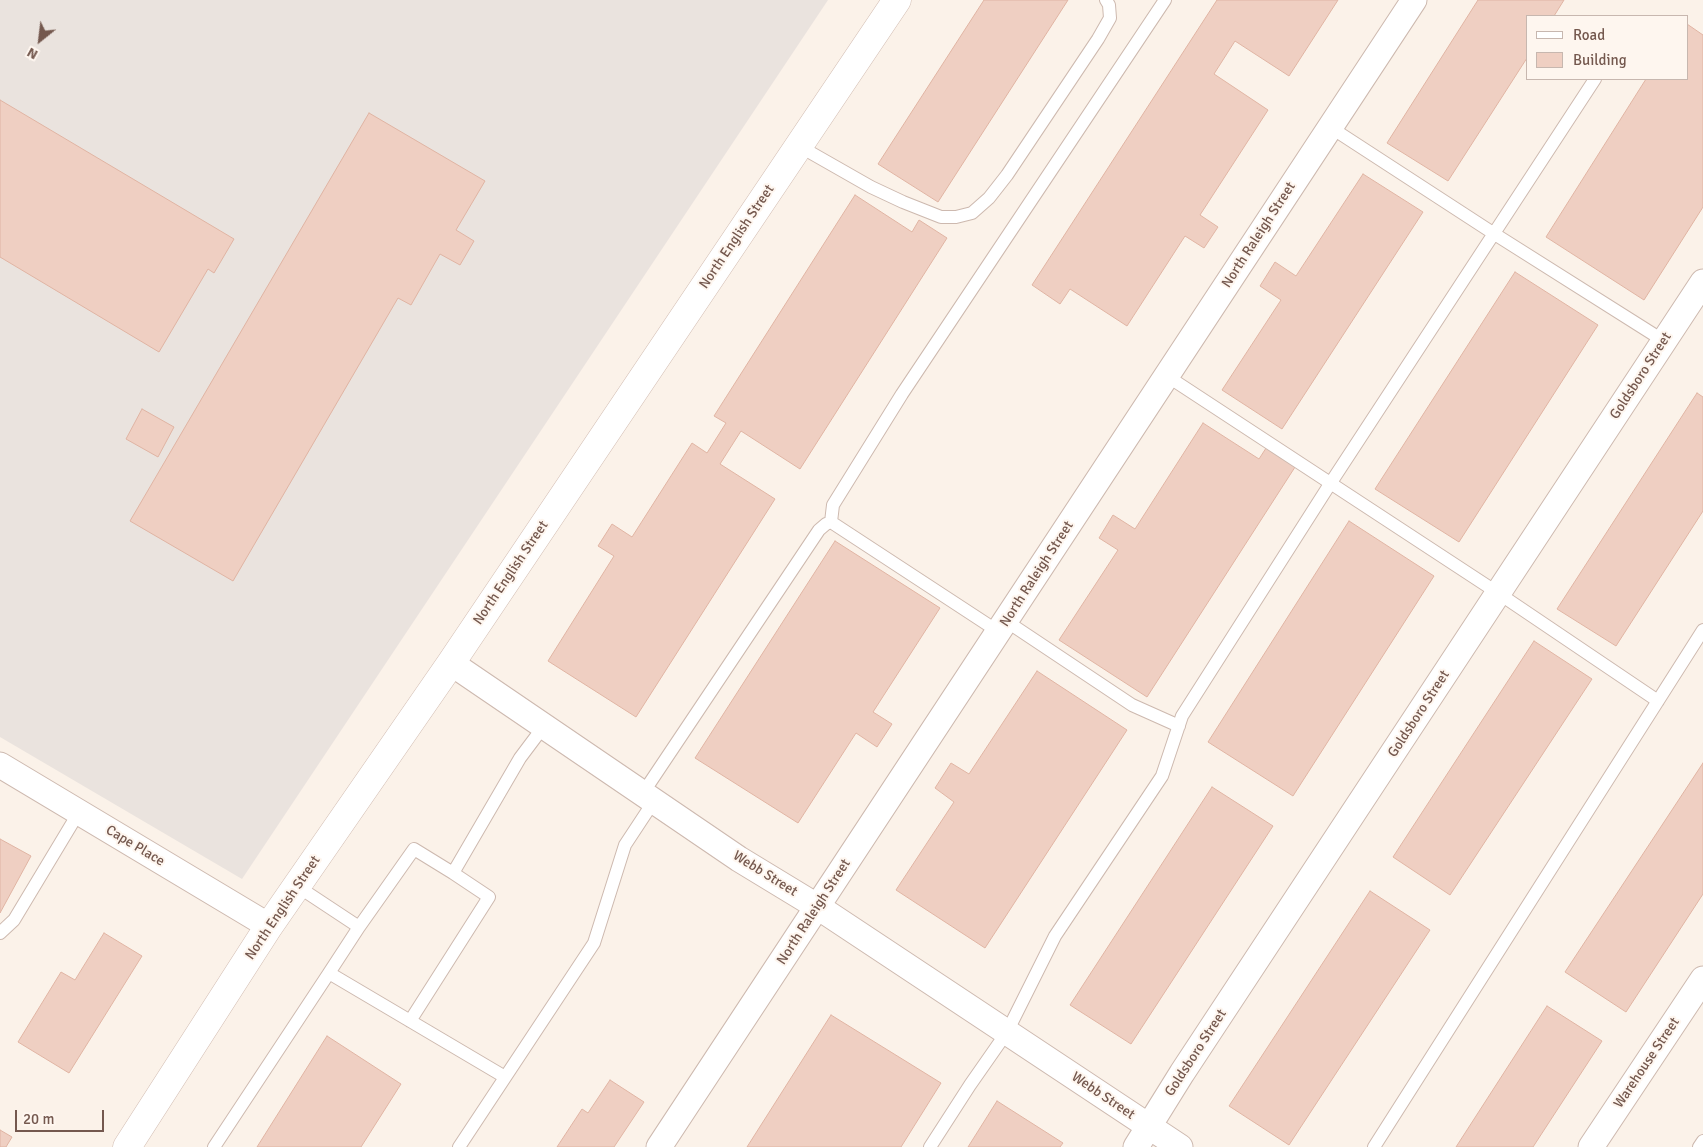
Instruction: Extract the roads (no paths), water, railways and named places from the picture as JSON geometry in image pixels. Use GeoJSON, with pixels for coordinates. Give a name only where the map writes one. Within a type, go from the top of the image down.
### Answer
{"type":"FeatureCollection","features":[{"type":"Feature","properties":{"kind":"street","name":"North English Street"},"geometry":{"type":"LineString","coordinates":[[127,1147],[269,926],[451,664],[897,0]]}},
{"type":"Feature","properties":{"kind":"street","name":"North Raleigh Street"},"geometry":{"type":"LineString","coordinates":[[660,1147],[1414,0]]}},
{"type":"Feature","properties":{"kind":"street","name":"Goldsboro Street"},"geometry":{"type":"LineString","coordinates":[[1143,1137],[1188,1064],[1703,282]]}},
{"type":"Feature","properties":{"kind":"street","name":"Webb Street"},"geometry":{"type":"LineString","coordinates":[[451,664],[740,859],[818,907],[1007,1032],[1143,1137],[1180,1147]]}},
{"type":"Feature","properties":{"kind":"street","name":"Cape Place"},"geometry":{"type":"LineString","coordinates":[[0,765],[269,926]]}},
{"type":"Feature","properties":{"kind":"street","name":"Warehouse Street"},"geometry":{"type":"LineString","coordinates":[[1591,1147],[1703,979]]}},
{"type":"Feature","properties":{"kind":"lane"},"geometry":{"type":"LineString","coordinates":[[799,146],[871,186],[941,217],[956,217],[972,213],[989,198],[1007,175],[1098,38],[1110,18],[1109,5],[1106,0]]}},
{"type":"Feature","properties":{"kind":"lane"},"geometry":{"type":"LineString","coordinates":[[459,1147],[594,943],[625,844],[648,797],[819,530],[831,522],[833,504],[902,394],[1165,0]]}},
{"type":"Feature","properties":{"kind":"lane"},"geometry":{"type":"LineString","coordinates":[[930,1147],[1007,1032],[1055,936],[1162,776],[1182,716],[1330,484],[1594,80]]}},
{"type":"Feature","properties":{"kind":"lane"},"geometry":{"type":"LineString","coordinates":[[1330,127],[1664,341]]}},
{"type":"Feature","properties":{"kind":"lane"},"geometry":{"type":"LineString","coordinates":[[1167,376],[1498,593],[1658,701]]}},
{"type":"Feature","properties":{"kind":"lane"},"geometry":{"type":"LineString","coordinates":[[831,522],[1132,705],[1179,726]]}},
{"type":"Feature","properties":{"kind":"lane"},"geometry":{"type":"LineString","coordinates":[[1374,1147],[1703,630]]}},
{"type":"Feature","properties":{"kind":"lane"},"geometry":{"type":"LineString","coordinates":[[453,873],[520,758],[544,726]]}},
{"type":"Feature","properties":{"kind":"lane"},"geometry":{"type":"LineString","coordinates":[[0,933],[14,920],[79,812]]}},
{"type":"Feature","properties":{"kind":"lane"},"geometry":{"type":"LineString","coordinates":[[214,1147],[359,927],[414,849],[488,897],[410,1021]]}},
{"type":"Feature","properties":{"kind":"lane"},"geometry":{"type":"LineString","coordinates":[[297,886],[359,927]]}},
{"type":"Feature","properties":{"kind":"lane"},"geometry":{"type":"LineString","coordinates":[[329,973],[506,1077]]}},
{"type":"Feature","properties":{"kind":"lane"},"geometry":{"type":"LineString","coordinates":[[1699,1147],[1703,1141]]}}]}
